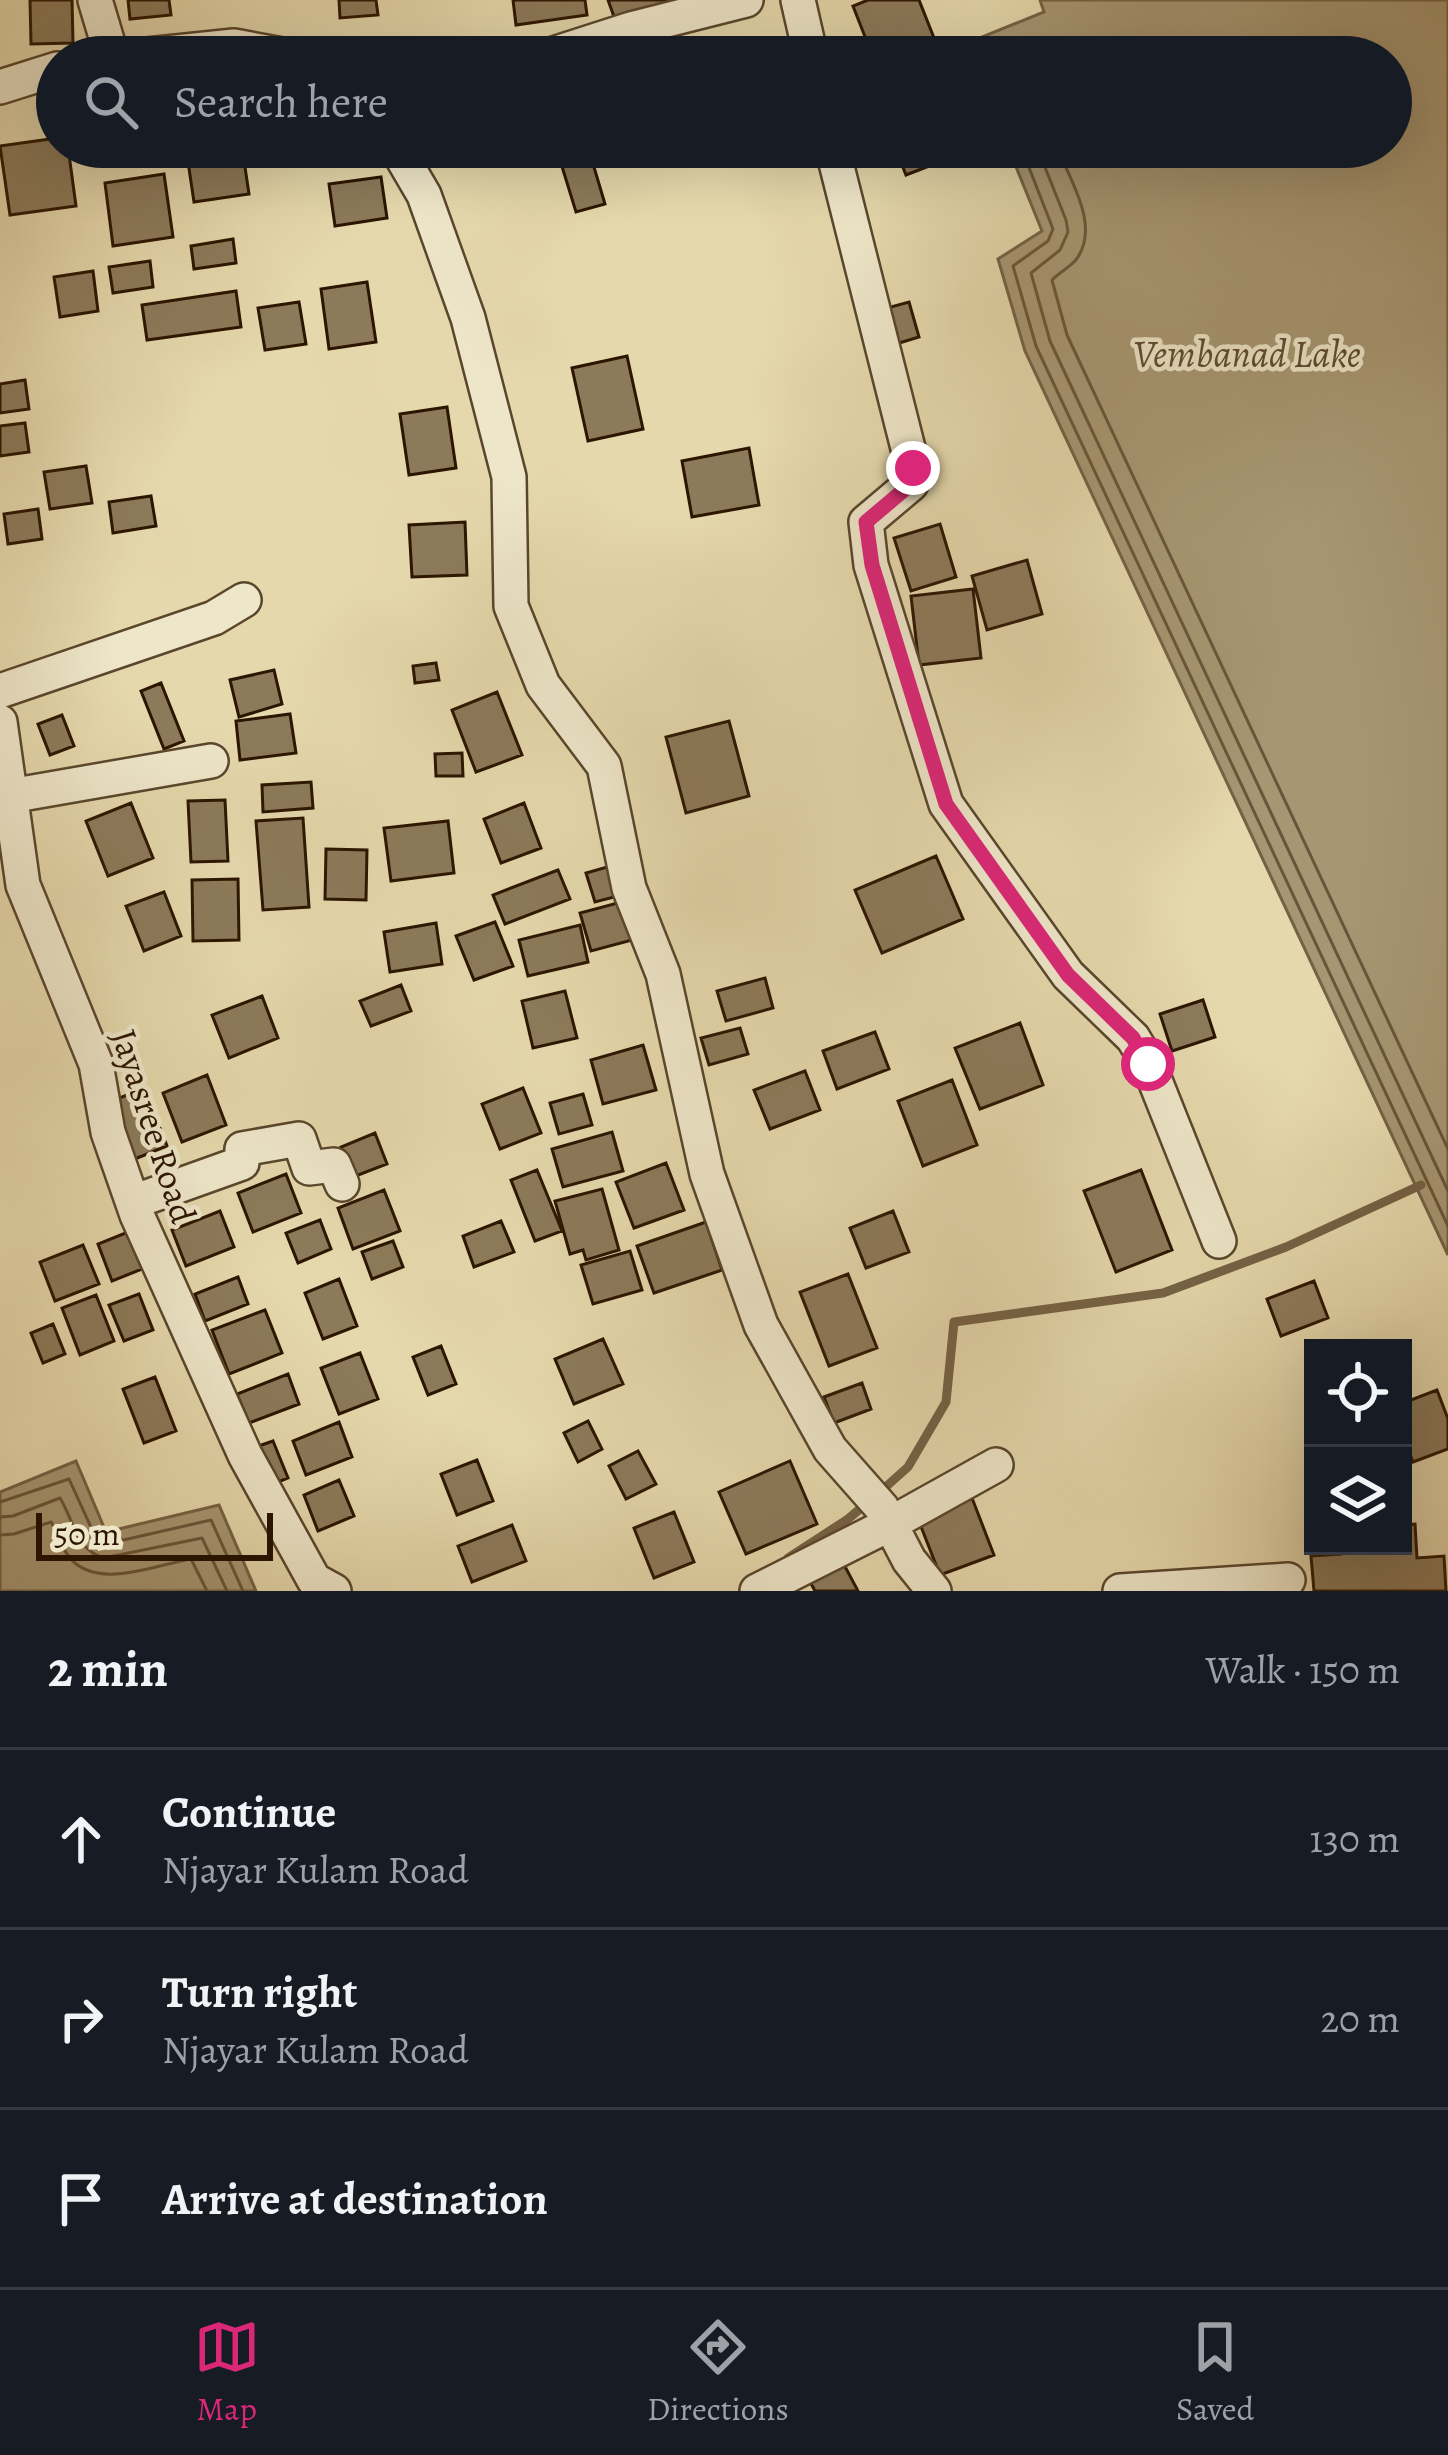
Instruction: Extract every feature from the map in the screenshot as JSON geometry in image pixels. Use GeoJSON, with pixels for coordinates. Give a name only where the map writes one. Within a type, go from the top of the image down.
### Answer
{"type":"FeatureCollection","features":[{"type":"Feature","properties":{"kind":"street"},"geometry":{"type":"LineString","coordinates":[[94,0],[105,36]]}},
{"type":"Feature","properties":{"kind":"street"},"geometry":{"type":"LineString","coordinates":[[609,36],[746,0]]}},
{"type":"Feature","properties":{"kind":"street"},"geometry":{"type":"LineString","coordinates":[[798,0],[806,36]]}},
{"type":"Feature","properties":{"kind":"street"},"geometry":{"type":"LineString","coordinates":[[0,87],[36,76]]}},
{"type":"Feature","properties":{"kind":"street"},"geometry":{"type":"LineString","coordinates":[[409,168],[424,196],[468,318],[509,477],[511,606],[543,685],[604,766],[629,888],[663,974],[706,1174],[761,1325],[830,1449],[878,1506],[909,1560],[934,1591]]}},
{"type":"Feature","properties":{"kind":"street"},"geometry":{"type":"LineString","coordinates":[[837,168],[913,468],[911,484],[866,522],[872,565],[946,804],[1068,975],[1133,1038],[1148,1064],[1219,1240]]}},
{"type":"Feature","properties":{"kind":"street"},"geometry":{"type":"LineString","coordinates":[[0,691],[214,618],[244,600]]}},
{"type":"Feature","properties":{"kind":"street","name":"Jayasree Road"},"geometry":{"type":"LineString","coordinates":[[0,722],[23,885],[96,1064],[108,1132],[133,1202],[245,1455],[314,1580],[334,1591]]}},
{"type":"Feature","properties":{"kind":"street"},"geometry":{"type":"LineString","coordinates":[[10,796],[211,761]]}},
{"type":"Feature","properties":{"kind":"street"},"geometry":{"type":"LineString","coordinates":[[133,1202],[242,1163],[242,1149],[299,1139],[309,1168],[334,1165],[342,1184]]}},
{"type":"Feature","properties":{"kind":"street"},"geometry":{"type":"LineString","coordinates":[[758,1591],[878,1506],[996,1465]]}},
{"type":"Feature","properties":{"kind":"street"},"geometry":{"type":"LineString","coordinates":[[1120,1591],[1288,1580]]}},
{"type":"Feature","properties":{"kind":"water","name":"Vembanad Lake"},"geometry":{"type":"Polygon","coordinates":[[[1040,0],[1448,0],[1448,1255],[1025,351],[998,259],[1042,231],[1016,168],[1412,168],[1412,36],[984,36],[1044,12],[1040,0]]]}},
{"type":"Feature","properties":{"kind":"water"},"geometry":{"type":"Polygon","coordinates":[[[76,1461],[106,1532],[219,1505],[256,1591],[0,1591],[0,1492],[76,1461]]]}},
{"type":"Feature","properties":{"kind":"building"},"geometry":{"type":"Polygon","coordinates":[[[30,0],[72,0],[73,36],[36,36],[36,44],[31,44],[30,0]]]}},
{"type":"Feature","properties":{"kind":"building"},"geometry":{"type":"Polygon","coordinates":[[[128,0],[169,0],[171,15],[130,19],[128,0]]]}},
{"type":"Feature","properties":{"kind":"building"},"geometry":{"type":"Polygon","coordinates":[[[339,0],[376,0],[378,15],[340,18],[339,0]]]}},
{"type":"Feature","properties":{"kind":"building"},"geometry":{"type":"Polygon","coordinates":[[[513,0],[585,0],[587,15],[516,25],[513,0]]]}},
{"type":"Feature","properties":{"kind":"building"},"geometry":{"type":"Polygon","coordinates":[[[608,0],[682,0],[617,25],[608,0]]]}},
{"type":"Feature","properties":{"kind":"building"},"geometry":{"type":"Polygon","coordinates":[[[868,0],[919,0],[933,36],[865,36],[853,6],[868,0]]]}},
{"type":"Feature","properties":{"kind":"building"},"geometry":{"type":"Polygon","coordinates":[[[36,141],[36,168],[71,168],[76,206],[10,215],[0,146],[36,141]]]}},
{"type":"Feature","properties":{"kind":"building"},"geometry":{"type":"Polygon","coordinates":[[[189,168],[245,168],[249,194],[194,202],[189,168]]]}},
{"type":"Feature","properties":{"kind":"building"},"geometry":{"type":"Polygon","coordinates":[[[562,168],[594,168],[605,204],[576,212],[562,168]]]}},
{"type":"Feature","properties":{"kind":"building"},"geometry":{"type":"Polygon","coordinates":[[[164,174],[173,237],[113,246],[105,183],[164,174]]]}},
{"type":"Feature","properties":{"kind":"building"},"geometry":{"type":"Polygon","coordinates":[[[381,177],[387,218],[335,226],[329,184],[381,177]]]}},
{"type":"Feature","properties":{"kind":"building"},"geometry":{"type":"Polygon","coordinates":[[[233,239],[236,263],[194,269],[191,246],[233,239]]]}},
{"type":"Feature","properties":{"kind":"building"},"geometry":{"type":"Polygon","coordinates":[[[150,261],[153,287],[113,293],[109,267],[150,261]]]}},
{"type":"Feature","properties":{"kind":"building"},"geometry":{"type":"Polygon","coordinates":[[[93,271],[98,311],[60,317],[54,277],[93,271]]]}},
{"type":"Feature","properties":{"kind":"building"},"geometry":{"type":"Polygon","coordinates":[[[367,282],[376,342],[329,349],[321,289],[367,282]]]}},
{"type":"Feature","properties":{"kind":"building"},"geometry":{"type":"Polygon","coordinates":[[[236,291],[241,327],[147,340],[142,305],[236,291]]]}},
{"type":"Feature","properties":{"kind":"building"},"geometry":{"type":"Polygon","coordinates":[[[299,302],[306,344],[265,350],[258,308],[299,302]]]}},
{"type":"Feature","properties":{"kind":"building"},"geometry":{"type":"Polygon","coordinates":[[[909,302],[919,337],[886,347],[876,311],[909,302]]]}},
{"type":"Feature","properties":{"kind":"building"},"geometry":{"type":"Polygon","coordinates":[[[627,356],[643,429],[588,441],[572,368],[627,356]]]}},
{"type":"Feature","properties":{"kind":"building"},"geometry":{"type":"Polygon","coordinates":[[[25,380],[29,409],[0,413],[0,384],[25,380]]]}},
{"type":"Feature","properties":{"kind":"building"},"geometry":{"type":"Polygon","coordinates":[[[447,407],[456,468],[409,475],[400,414],[447,407]]]}},
{"type":"Feature","properties":{"kind":"building"},"geometry":{"type":"Polygon","coordinates":[[[25,423],[29,452],[0,456],[0,426],[25,423]]]}},
{"type":"Feature","properties":{"kind":"building"},"geometry":{"type":"Polygon","coordinates":[[[749,448],[759,505],[692,517],[682,461],[749,448]]]}},
{"type":"Feature","properties":{"kind":"building"},"geometry":{"type":"Polygon","coordinates":[[[86,466],[92,503],[50,509],[44,472],[86,466]]]}},
{"type":"Feature","properties":{"kind":"building"},"geometry":{"type":"Polygon","coordinates":[[[151,496],[156,526],[113,533],[109,502],[151,496]]]}},
{"type":"Feature","properties":{"kind":"building"},"geometry":{"type":"Polygon","coordinates":[[[38,509],[42,539],[8,544],[4,514],[38,509]]]}},
{"type":"Feature","properties":{"kind":"building"},"geometry":{"type":"Polygon","coordinates":[[[465,522],[467,575],[412,577],[409,525],[465,522]]]}},
{"type":"Feature","properties":{"kind":"building"},"geometry":{"type":"Polygon","coordinates":[[[940,524],[956,577],[911,591],[894,538],[940,524]]]}},
{"type":"Feature","properties":{"kind":"building"},"geometry":{"type":"Polygon","coordinates":[[[1027,560],[1042,614],[987,630],[972,576],[1027,560]]]}},
{"type":"Feature","properties":{"kind":"building"},"geometry":{"type":"Polygon","coordinates":[[[973,589],[981,658],[919,665],[911,596],[973,589]]]}},
{"type":"Feature","properties":{"kind":"building"},"geometry":{"type":"Polygon","coordinates":[[[436,663],[439,680],[415,683],[413,666],[436,663]]]}},
{"type":"Feature","properties":{"kind":"building"},"geometry":{"type":"Polygon","coordinates":[[[274,670],[282,704],[239,717],[230,680],[274,670]]]}},
{"type":"Feature","properties":{"kind":"building"},"geometry":{"type":"Polygon","coordinates":[[[161,683],[184,741],[164,749],[141,691],[161,683]]]}},
{"type":"Feature","properties":{"kind":"building"},"geometry":{"type":"Polygon","coordinates":[[[497,692],[522,755],[476,772],[452,710],[497,692]]]}},
{"type":"Feature","properties":{"kind":"building"},"geometry":{"type":"Polygon","coordinates":[[[290,714],[296,753],[240,760],[236,721],[290,714]]]}},
{"type":"Feature","properties":{"kind":"building"},"geometry":{"type":"Polygon","coordinates":[[[62,715],[74,746],[50,755],[38,724],[62,715]]]}},
{"type":"Feature","properties":{"kind":"building"},"geometry":{"type":"Polygon","coordinates":[[[729,721],[749,796],[686,813],[666,737],[729,721]]]}},
{"type":"Feature","properties":{"kind":"building"},"geometry":{"type":"Polygon","coordinates":[[[462,753],[463,776],[436,776],[435,754],[462,753]]]}},
{"type":"Feature","properties":{"kind":"building"},"geometry":{"type":"Polygon","coordinates":[[[311,782],[313,808],[263,812],[262,785],[311,782]]]}},
{"type":"Feature","properties":{"kind":"building"},"geometry":{"type":"Polygon","coordinates":[[[225,800],[228,861],[191,862],[188,801],[225,800]]]}},
{"type":"Feature","properties":{"kind":"building"},"geometry":{"type":"Polygon","coordinates":[[[131,803],[153,858],[108,876],[86,821],[131,803]]]}},
{"type":"Feature","properties":{"kind":"building"},"geometry":{"type":"Polygon","coordinates":[[[524,803],[541,848],[501,863],[484,819],[524,803]]]}},
{"type":"Feature","properties":{"kind":"building"},"geometry":{"type":"Polygon","coordinates":[[[303,818],[309,907],[263,910],[256,821],[303,818]]]}},
{"type":"Feature","properties":{"kind":"building"},"geometry":{"type":"Polygon","coordinates":[[[448,821],[454,873],[391,881],[384,828],[448,821]]]}},
{"type":"Feature","properties":{"kind":"building"},"geometry":{"type":"Polygon","coordinates":[[[326,849],[367,850],[366,900],[325,899],[326,849]]]}},
{"type":"Feature","properties":{"kind":"building"},"geometry":{"type":"Polygon","coordinates":[[[936,856],[963,919],[882,953],[855,890],[936,856]]]}},
{"type":"Feature","properties":{"kind":"building"},"geometry":{"type":"Polygon","coordinates":[[[614,865],[622,895],[595,902],[586,873],[614,865]]]}},
{"type":"Feature","properties":{"kind":"building"},"geometry":{"type":"Polygon","coordinates":[[[558,870],[570,899],[505,924],[493,895],[558,870]]]}},
{"type":"Feature","properties":{"kind":"building"},"geometry":{"type":"Polygon","coordinates":[[[238,879],[239,940],[193,941],[192,880],[238,879]]]}},
{"type":"Feature","properties":{"kind":"building"},"geometry":{"type":"Polygon","coordinates":[[[164,892],[181,936],[144,951],[126,906],[164,892]]]}},
{"type":"Feature","properties":{"kind":"building"},"geometry":{"type":"Polygon","coordinates":[[[625,901],[636,939],[591,951],[580,913],[625,901]]]}},
{"type":"Feature","properties":{"kind":"building"},"geometry":{"type":"Polygon","coordinates":[[[495,922],[513,966],[474,980],[456,936],[495,922]]]}},
{"type":"Feature","properties":{"kind":"building"},"geometry":{"type":"Polygon","coordinates":[[[436,923],[442,964],[390,972],[384,932],[436,923]]]}},
{"type":"Feature","properties":{"kind":"building"},"geometry":{"type":"Polygon","coordinates":[[[580,925],[588,962],[528,976],[519,940],[580,925]]]}},
{"type":"Feature","properties":{"kind":"building"},"geometry":{"type":"Polygon","coordinates":[[[765,978],[773,1008],[726,1021],[717,991],[765,978]]]}},
{"type":"Feature","properties":{"kind":"building"},"geometry":{"type":"Polygon","coordinates":[[[401,985],[411,1011],[371,1026],[360,1001],[401,985]]]}},
{"type":"Feature","properties":{"kind":"building"},"geometry":{"type":"Polygon","coordinates":[[[565,991],[577,1038],[533,1048],[522,1001],[565,991]]]}},
{"type":"Feature","properties":{"kind":"building"},"geometry":{"type":"Polygon","coordinates":[[[262,996],[278,1038],[229,1058],[212,1015],[262,996]]]}},
{"type":"Feature","properties":{"kind":"building"},"geometry":{"type":"Polygon","coordinates":[[[1203,1000],[1215,1037],[1172,1051],[1160,1014],[1203,1000]]]}},
{"type":"Feature","properties":{"kind":"building"},"geometry":{"type":"Polygon","coordinates":[[[1020,1023],[1043,1085],[980,1109],[955,1048],[1020,1023]]]}},
{"type":"Feature","properties":{"kind":"building"},"geometry":{"type":"Polygon","coordinates":[[[740,1028],[748,1054],[709,1065],[701,1038],[740,1028]]]}},
{"type":"Feature","properties":{"kind":"building"},"geometry":{"type":"Polygon","coordinates":[[[875,1032],[889,1069],[837,1089],[823,1051],[875,1032]]]}},
{"type":"Feature","properties":{"kind":"building"},"geometry":{"type":"Polygon","coordinates":[[[643,1045],[656,1090],[603,1104],[591,1060],[643,1045]]]}},
{"type":"Feature","properties":{"kind":"building"},"geometry":{"type":"Polygon","coordinates":[[[805,1071],[820,1110],[770,1129],[754,1090],[805,1071]]]}},
{"type":"Feature","properties":{"kind":"building"},"geometry":{"type":"Polygon","coordinates":[[[207,1075],[226,1125],[182,1142],[163,1093],[207,1075]]]}},
{"type":"Feature","properties":{"kind":"building"},"geometry":{"type":"Polygon","coordinates":[[[952,1080],[977,1145],[923,1166],[898,1101],[952,1080]]]}},
{"type":"Feature","properties":{"kind":"building"},"geometry":{"type":"Polygon","coordinates":[[[144,1088],[167,1146],[130,1161],[107,1103],[144,1088]]]}},
{"type":"Feature","properties":{"kind":"building"},"geometry":{"type":"Polygon","coordinates":[[[523,1088],[541,1133],[500,1149],[482,1104],[523,1088]]]}},
{"type":"Feature","properties":{"kind":"building"},"geometry":{"type":"Polygon","coordinates":[[[583,1094],[592,1125],[559,1134],[550,1103],[583,1094]]]}},
{"type":"Feature","properties":{"kind":"building"},"geometry":{"type":"Polygon","coordinates":[[[612,1132],[623,1171],[563,1187],[552,1149],[612,1132]]]}},
{"type":"Feature","properties":{"kind":"building"},"geometry":{"type":"Polygon","coordinates":[[[375,1133],[387,1164],[353,1177],[341,1147],[375,1133]]]}},
{"type":"Feature","properties":{"kind":"building"},"geometry":{"type":"Polygon","coordinates":[[[666,1163],[684,1210],[634,1228],[616,1182],[666,1163]]]}},
{"type":"Feature","properties":{"kind":"building"},"geometry":{"type":"Polygon","coordinates":[[[537,1170],[562,1231],[535,1241],[511,1180],[537,1170]]]}},
{"type":"Feature","properties":{"kind":"building"},"geometry":{"type":"Polygon","coordinates":[[[1141,1170],[1172,1250],[1116,1272],[1084,1191],[1141,1170]]]}},
{"type":"Feature","properties":{"kind":"building"},"geometry":{"type":"Polygon","coordinates":[[[286,1174],[301,1213],[253,1232],[238,1193],[286,1174]]]}},
{"type":"Feature","properties":{"kind":"building"},"geometry":{"type":"Polygon","coordinates":[[[602,1189],[619,1250],[586,1260],[583,1250],[570,1254],[555,1201],[602,1189]]]}},
{"type":"Feature","properties":{"kind":"building"},"geometry":{"type":"Polygon","coordinates":[[[384,1190],[400,1231],[353,1249],[338,1208],[384,1190]]]}},
{"type":"Feature","properties":{"kind":"building"},"geometry":{"type":"Polygon","coordinates":[[[220,1211],[234,1247],[186,1266],[172,1230],[220,1211]]]}},
{"type":"Feature","properties":{"kind":"building"},"geometry":{"type":"Polygon","coordinates":[[[893,1211],[909,1252],[866,1268],[850,1228],[893,1211]]]}},
{"type":"Feature","properties":{"kind":"building"},"geometry":{"type":"Polygon","coordinates":[[[320,1220],[331,1249],[298,1263],[286,1233],[320,1220]]]}},
{"type":"Feature","properties":{"kind":"building"},"geometry":{"type":"Polygon","coordinates":[[[501,1221],[514,1252],[474,1267],[463,1236],[501,1221]]]}},
{"type":"Feature","properties":{"kind":"building"},"geometry":{"type":"Polygon","coordinates":[[[706,1222],[722,1270],[654,1293],[637,1246],[706,1222]]]}},
{"type":"Feature","properties":{"kind":"building"},"geometry":{"type":"Polygon","coordinates":[[[128,1232],[142,1269],[112,1281],[98,1244],[128,1232]]]}},
{"type":"Feature","properties":{"kind":"building"},"geometry":{"type":"Polygon","coordinates":[[[393,1241],[403,1267],[372,1279],[362,1252],[393,1241]]]}},
{"type":"Feature","properties":{"kind":"building"},"geometry":{"type":"Polygon","coordinates":[[[83,1245],[99,1284],[55,1301],[40,1262],[83,1245]]]}},
{"type":"Feature","properties":{"kind":"building"},"geometry":{"type":"Polygon","coordinates":[[[630,1251],[642,1290],[593,1304],[581,1265],[630,1251]]]}},
{"type":"Feature","properties":{"kind":"building"},"geometry":{"type":"Polygon","coordinates":[[[848,1274],[877,1348],[829,1366],[800,1292],[848,1274]]]}},
{"type":"Feature","properties":{"kind":"building"},"geometry":{"type":"Polygon","coordinates":[[[238,1277],[248,1304],[205,1321],[195,1294],[238,1277]]]}},
{"type":"Feature","properties":{"kind":"building"},"geometry":{"type":"Polygon","coordinates":[[[339,1279],[357,1326],[323,1339],[305,1293],[339,1279]]]}},
{"type":"Feature","properties":{"kind":"building"},"geometry":{"type":"Polygon","coordinates":[[[1314,1281],[1328,1318],[1281,1336],[1267,1299],[1314,1281]]]}},
{"type":"Feature","properties":{"kind":"building"},"geometry":{"type":"Polygon","coordinates":[[[139,1294],[153,1330],[124,1341],[109,1305],[139,1294]]]}},
{"type":"Feature","properties":{"kind":"building"},"geometry":{"type":"Polygon","coordinates":[[[96,1295],[114,1341],[80,1355],[62,1308],[96,1295]]]}},
{"type":"Feature","properties":{"kind":"building"},"geometry":{"type":"Polygon","coordinates":[[[265,1310],[282,1353],[229,1374],[212,1330],[265,1310]]]}},
{"type":"Feature","properties":{"kind":"building"},"geometry":{"type":"Polygon","coordinates":[[[53,1324],[65,1354],[43,1363],[31,1333],[53,1324]]]}},
{"type":"Feature","properties":{"kind":"building"},"geometry":{"type":"Polygon","coordinates":[[[603,1339],[623,1384],[574,1404],[555,1359],[603,1339]]]}},
{"type":"Feature","properties":{"kind":"building"},"geometry":{"type":"Polygon","coordinates":[[[441,1346],[456,1384],[428,1395],[413,1357],[441,1346]]]}},
{"type":"Feature","properties":{"kind":"building"},"geometry":{"type":"Polygon","coordinates":[[[360,1353],[378,1399],[339,1414],[321,1368],[360,1353]]]}},
{"type":"Feature","properties":{"kind":"building"},"geometry":{"type":"Polygon","coordinates":[[[288,1374],[299,1404],[249,1423],[237,1394],[288,1374]]]}},
{"type":"Feature","properties":{"kind":"building"},"geometry":{"type":"Polygon","coordinates":[[[155,1377],[176,1431],[144,1443],[123,1389],[155,1377]]]}},
{"type":"Feature","properties":{"kind":"building"},"geometry":{"type":"Polygon","coordinates":[[[862,1383],[871,1409],[834,1423],[824,1397],[862,1383]]]}},
{"type":"Feature","properties":{"kind":"building"},"geometry":{"type":"Polygon","coordinates":[[[1437,1390],[1448,1419],[1448,1449],[1413,1462],[1412,1459],[1412,1400],[1437,1390]]]}},
{"type":"Feature","properties":{"kind":"building"},"geometry":{"type":"Polygon","coordinates":[[[588,1421],[602,1449],[578,1462],[564,1433],[588,1421]]]}},
{"type":"Feature","properties":{"kind":"building"},"geometry":{"type":"Polygon","coordinates":[[[339,1422],[352,1457],[306,1475],[293,1441],[339,1422]]]}},
{"type":"Feature","properties":{"kind":"building"},"geometry":{"type":"Polygon","coordinates":[[[273,1441],[288,1478],[271,1485],[256,1447],[273,1441]]]}},
{"type":"Feature","properties":{"kind":"building"},"geometry":{"type":"Polygon","coordinates":[[[638,1451],[656,1484],[626,1499],[609,1466],[638,1451]]]}},
{"type":"Feature","properties":{"kind":"building"},"geometry":{"type":"Polygon","coordinates":[[[477,1460],[493,1501],[457,1515],[441,1474],[477,1460]]]}},
{"type":"Feature","properties":{"kind":"building"},"geometry":{"type":"Polygon","coordinates":[[[790,1461],[817,1524],[746,1554],[719,1492],[790,1461]]]}},
{"type":"Feature","properties":{"kind":"building"},"geometry":{"type":"Polygon","coordinates":[[[339,1480],[354,1516],[318,1531],[304,1495],[339,1480]]]}},
{"type":"Feature","properties":{"kind":"building"},"geometry":{"type":"Polygon","coordinates":[[[972,1498],[994,1555],[940,1575],[918,1519],[972,1498]]]}},
{"type":"Feature","properties":{"kind":"building"},"geometry":{"type":"Polygon","coordinates":[[[674,1512],[694,1562],[654,1578],[634,1528],[674,1512]]]}},
{"type":"Feature","properties":{"kind":"building"},"geometry":{"type":"Polygon","coordinates":[[[1412,1524],[1417,1558],[1444,1556],[1446,1591],[1314,1591],[1311,1556],[1412,1555],[1412,1524]]]}},
{"type":"Feature","properties":{"kind":"building"},"geometry":{"type":"Polygon","coordinates":[[[512,1525],[526,1561],[472,1582],[458,1546],[512,1525]]]}},
{"type":"Feature","properties":{"kind":"building"},"geometry":{"type":"Polygon","coordinates":[[[841,1559],[858,1591],[815,1591],[808,1578],[841,1559]]]}},
{"type":"Feature","properties":{"kind":"waterway"},"geometry":{"type":"LineString","coordinates":[[880,1492],[908,1467],[946,1402],[954,1322],[1163,1293],[1286,1247],[1421,1185]]}},
{"type":"Feature","properties":{"kind":"waterway"},"geometry":{"type":"LineString","coordinates":[[788,1558],[867,1503]]}},
{"type":"Feature","properties":{"kind":"route"},"geometry":{"type":"LineString","coordinates":[[913,468],[911,484],[866,522],[872,565],[946,804],[1068,975],[1133,1038],[1148,1064]]}}]}
